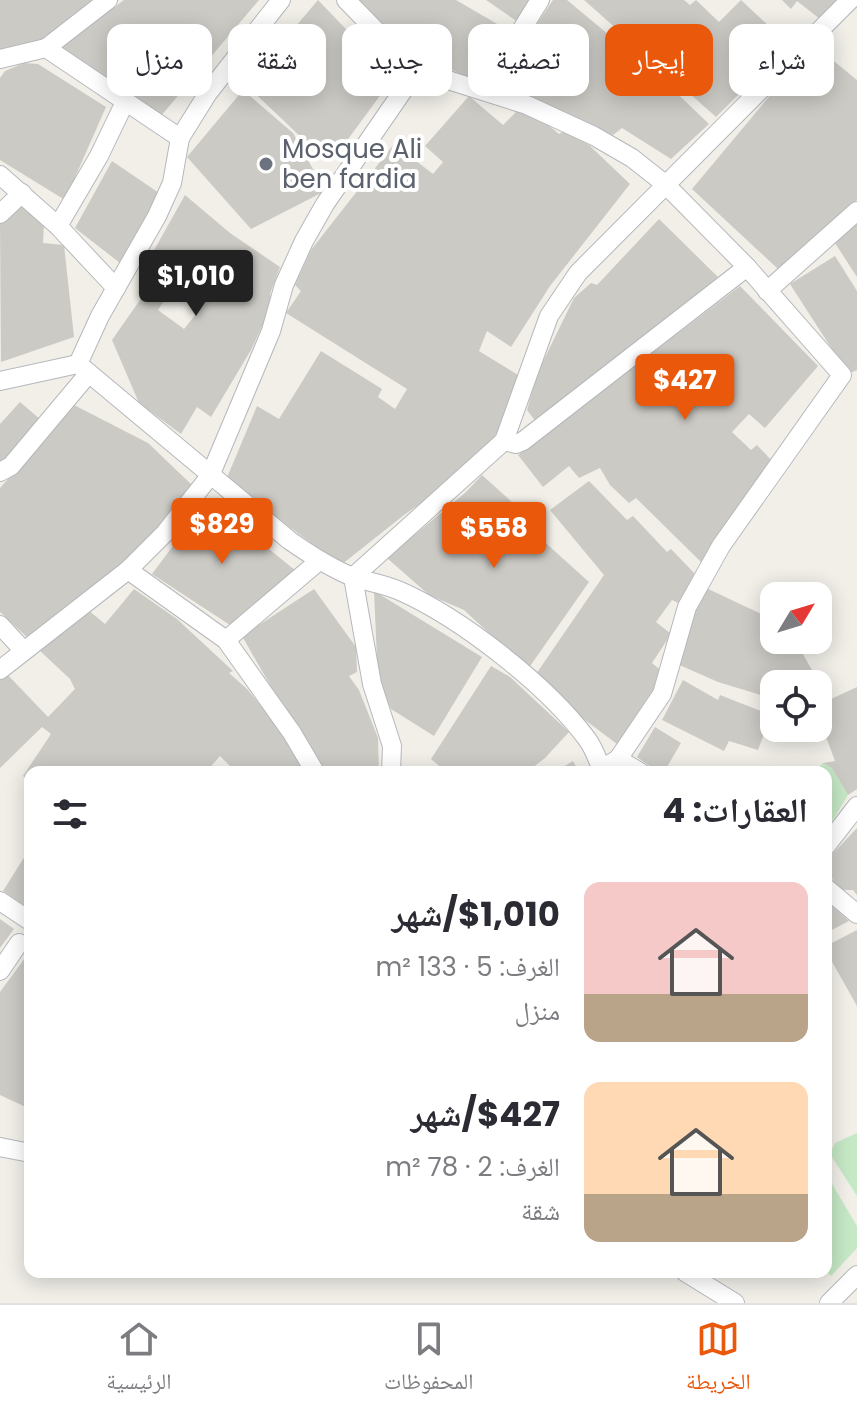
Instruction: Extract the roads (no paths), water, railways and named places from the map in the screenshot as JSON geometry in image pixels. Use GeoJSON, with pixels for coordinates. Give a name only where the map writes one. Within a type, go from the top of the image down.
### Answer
{"type":"FeatureCollection","features":[{"type":"Feature","properties":{"kind":"street"},"geometry":{"type":"LineString","coordinates":[[0,58],[46,48],[108,0]]}},
{"type":"Feature","properties":{"kind":"street"},"geometry":{"type":"LineString","coordinates":[[0,472],[11,466],[84,368],[116,288],[172,183],[180,138],[208,93],[281,0]]}},
{"type":"Feature","properties":{"kind":"street"},"geometry":{"type":"LineString","coordinates":[[346,0],[369,24]]}},
{"type":"Feature","properties":{"kind":"street"},"geometry":{"type":"LineString","coordinates":[[525,24],[540,0]]}},
{"type":"Feature","properties":{"kind":"street"},"geometry":{"type":"LineString","coordinates":[[353,577],[504,441],[549,316],[578,273],[850,0]]}},
{"type":"Feature","properties":{"kind":"street"},"geometry":{"type":"LineString","coordinates":[[46,48],[180,138]]}},
{"type":"Feature","properties":{"kind":"street"},"geometry":{"type":"LineString","coordinates":[[0,670],[128,570],[165,533],[210,476],[271,331],[284,285],[304,241],[325,204],[399,96]]}},
{"type":"Feature","properties":{"kind":"street"},"geometry":{"type":"LineString","coordinates":[[501,96],[594,136],[632,158],[665,184],[849,378],[715,557],[687,607],[662,694],[618,759],[609,766]]}},
{"type":"Feature","properties":{"kind":"street"},"geometry":{"type":"LineString","coordinates":[[58,226],[99,156],[125,102]]}},
{"type":"Feature","properties":{"kind":"street"},"geometry":{"type":"LineString","coordinates":[[0,175],[58,226],[116,288]]}},
{"type":"Feature","properties":{"kind":"street"},"geometry":{"type":"LineString","coordinates":[[0,214],[22,193]]}},
{"type":"Feature","properties":{"kind":"street"},"geometry":{"type":"LineString","coordinates":[[767,291],[857,211]]}},
{"type":"Feature","properties":{"kind":"street"},"geometry":{"type":"LineString","coordinates":[[504,441],[516,444],[523,441],[747,267]]}},
{"type":"Feature","properties":{"kind":"street"},"geometry":{"type":"LineString","coordinates":[[0,381],[84,368],[278,532],[319,561],[353,577],[401,591],[448,618],[507,660],[589,740],[600,766]]}},
{"type":"Feature","properties":{"kind":"street"},"geometry":{"type":"LineString","coordinates":[[226,640],[319,561]]}},
{"type":"Feature","properties":{"kind":"street"},"geometry":{"type":"LineString","coordinates":[[128,570],[226,640],[292,733],[311,766]]}},
{"type":"Feature","properties":{"kind":"street"},"geometry":{"type":"LineString","coordinates":[[353,577],[372,684],[392,746],[394,766]]}},
{"type":"Feature","properties":{"kind":"street"},"geometry":{"type":"LineString","coordinates":[[0,625],[24,651]]}},
{"type":"Feature","properties":{"kind":"street"},"geometry":{"type":"LineString","coordinates":[[618,759],[630,766]]}},
{"type":"Feature","properties":{"kind":"street"},"geometry":{"type":"LineString","coordinates":[[832,838],[857,806]]}},
{"type":"Feature","properties":{"kind":"street"},"geometry":{"type":"LineString","coordinates":[[832,893],[857,914]]}},
{"type":"Feature","properties":{"kind":"street"},"geometry":{"type":"LineString","coordinates":[[0,901],[24,917]]}},
{"type":"Feature","properties":{"kind":"street"},"geometry":{"type":"LineString","coordinates":[[0,971],[19,943]]}},
{"type":"Feature","properties":{"kind":"street"},"geometry":{"type":"LineString","coordinates":[[0,1147],[24,1152]]}},
{"type":"Feature","properties":{"kind":"street"},"geometry":{"type":"LineString","coordinates":[[829,1303],[857,1275]]}},
{"type":"Feature","properties":{"kind":"street"},"geometry":{"type":"LineString","coordinates":[[695,1278],[735,1303]]}},
{"type":"Feature","properties":{"kind":"place","name":"Mosque Ali ben fardia"},"geometry":{"type":"Point","coordinates":[266,164]}}]}
